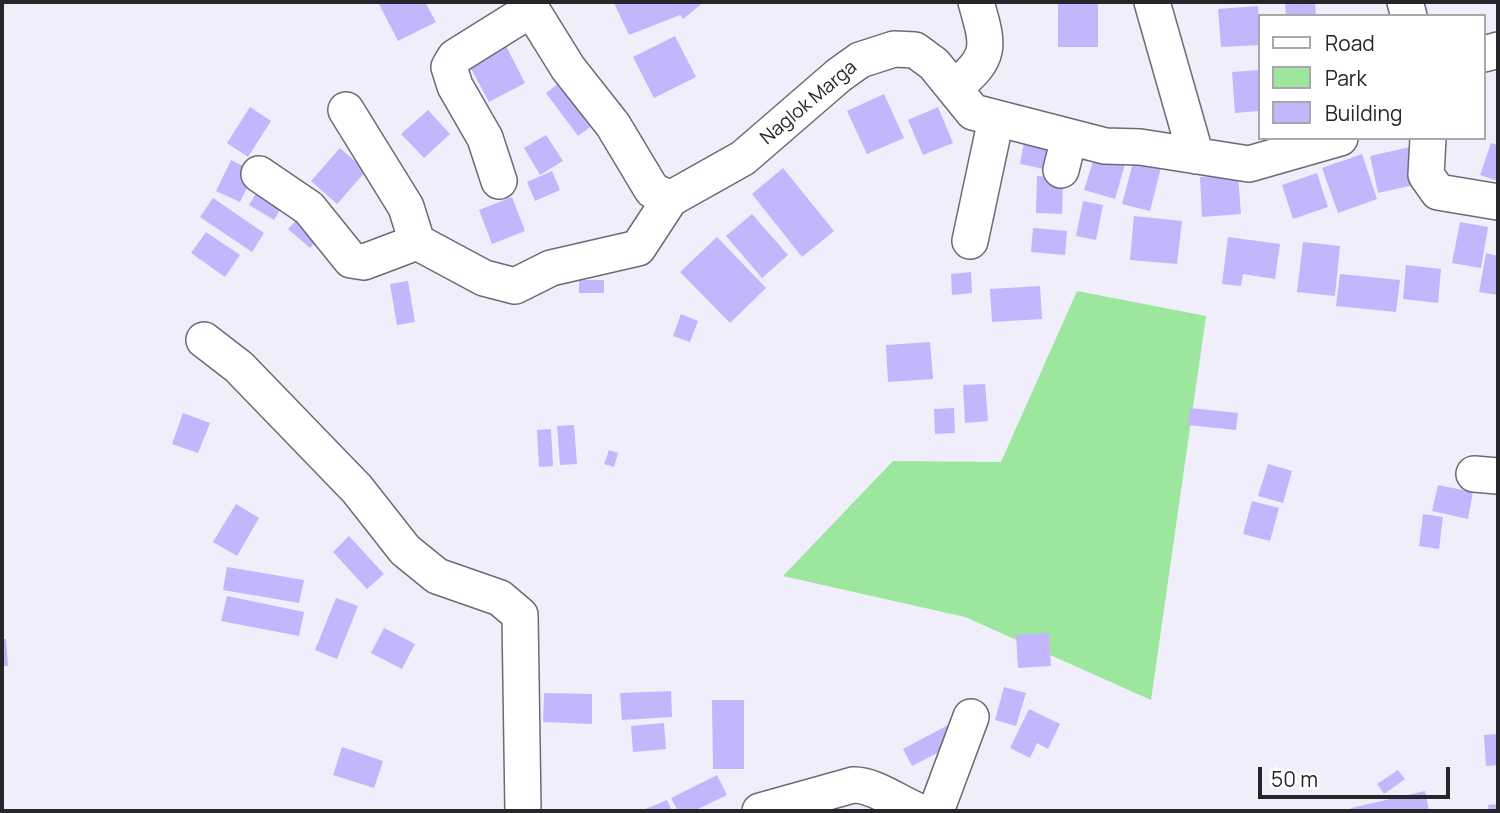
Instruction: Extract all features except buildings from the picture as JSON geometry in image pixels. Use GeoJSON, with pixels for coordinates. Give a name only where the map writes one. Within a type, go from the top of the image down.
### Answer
{"type":"FeatureCollection","features":[{"type":"Feature","properties":{"kind":"street"},"geometry":{"type":"LineString","coordinates":[[955,87],[979,67],[985,50],[976,2]]}},
{"type":"Feature","properties":{"kind":"street"},"geometry":{"type":"LineString","coordinates":[[1152,2],[1196,156]]}},
{"type":"Feature","properties":{"kind":"street"},"geometry":{"type":"LineString","coordinates":[[346,110],[406,207],[417,242],[484,278],[515,286],[551,268],[638,248],[670,199],[652,190],[613,125],[568,68],[529,5],[455,57],[449,67],[454,86],[485,138],[499,181]]}},
{"type":"Feature","properties":{"kind":"street","name":"Naglok Marga"},"geometry":{"type":"LineString","coordinates":[[670,199],[743,158],[798,108],[860,60],[894,49],[915,50],[955,87],[973,112],[996,119],[1065,154],[1105,146],[1140,147],[1249,164],[1333,140]]}},
{"type":"Feature","properties":{"kind":"street"},"geometry":{"type":"LineString","coordinates":[[970,241],[996,119]]}},
{"type":"Feature","properties":{"kind":"street"},"geometry":{"type":"LineString","coordinates":[[1428,140],[1426,175],[1438,192],[1498,202]]}},
{"type":"Feature","properties":{"kind":"street"},"geometry":{"type":"LineString","coordinates":[[259,174],[309,208],[351,260],[364,262],[417,242]]}},
{"type":"Feature","properties":{"kind":"street"},"geometry":{"type":"LineString","coordinates":[[204,340],[239,367],[357,489],[405,550],[437,576],[499,598],[520,615],[523,811]]}},
{"type":"Feature","properties":{"kind":"street"},"geometry":{"type":"LineString","coordinates":[[936,811],[971,717]]}},
{"type":"Feature","properties":{"kind":"street"},"geometry":{"type":"LineString","coordinates":[[760,811],[860,785],[867,785],[886,798],[918,811]]}},
{"type":"Feature","properties":{"kind":"green space"},"geometry":{"type":"Polygon","coordinates":[[[1077,291],[1206,316],[1151,700],[965,617],[783,576],[893,461],[1001,462],[1077,291]]]}}]}
